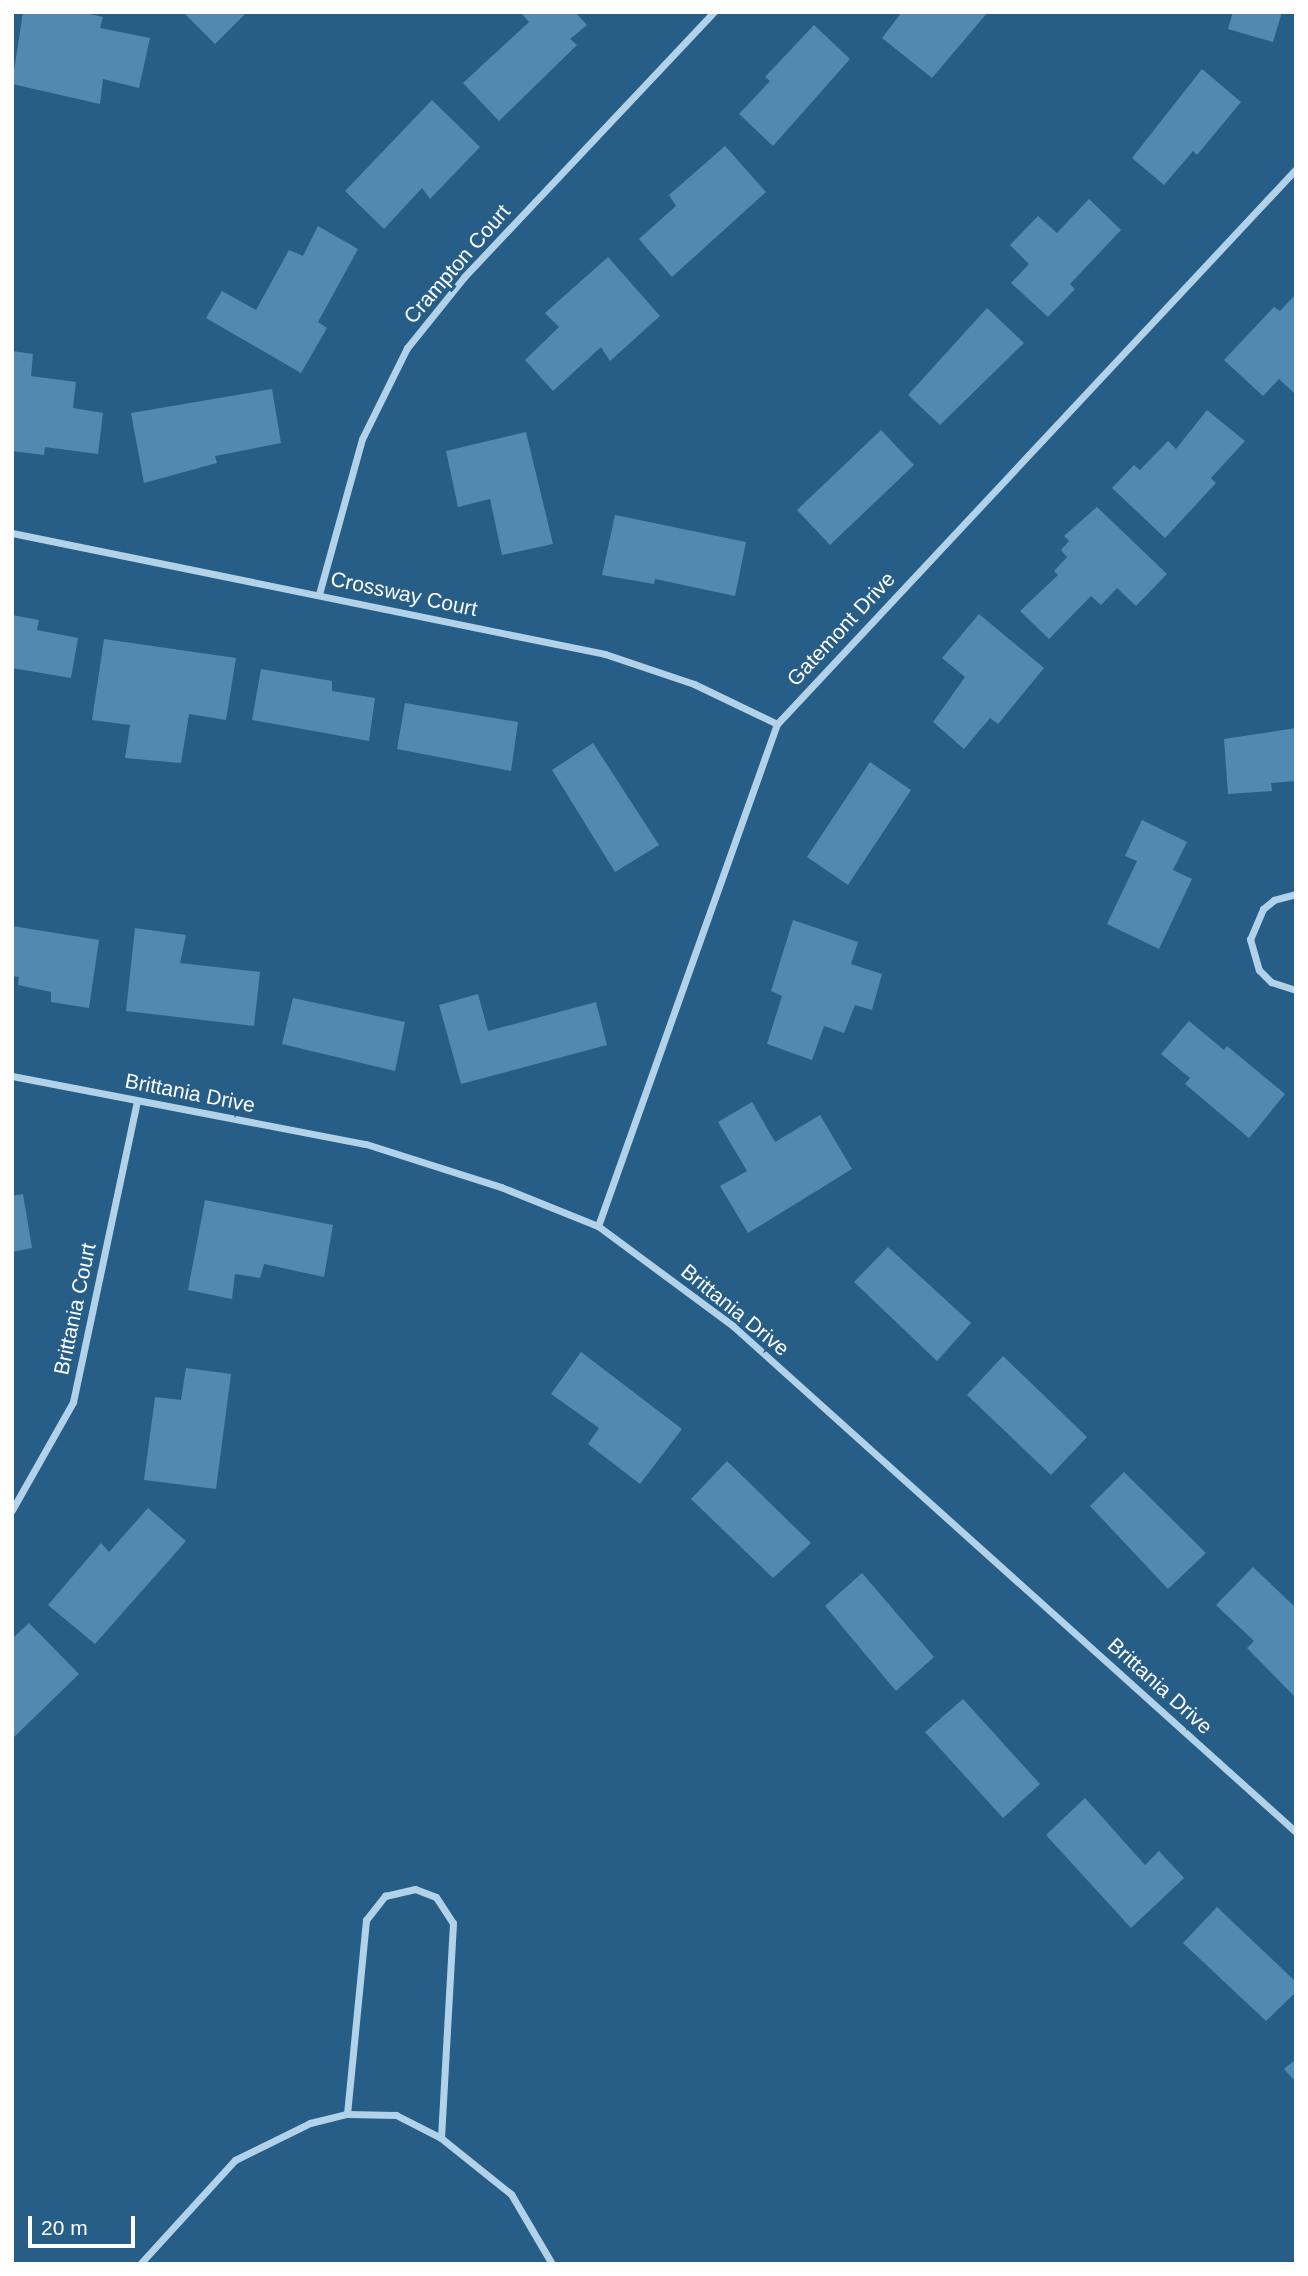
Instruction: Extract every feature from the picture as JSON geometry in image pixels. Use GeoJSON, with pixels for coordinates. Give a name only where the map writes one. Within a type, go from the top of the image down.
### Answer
{"type":"FeatureCollection","features":[{"type":"Feature","properties":{"kind":"street","name":"Crampton Court"},"geometry":{"type":"LineString","coordinates":[[319,594],[362,439],[407,348],[464,277],[714,12]]}},
{"type":"Feature","properties":{"kind":"street","name":"Gatemont Drive"},"geometry":{"type":"LineString","coordinates":[[598,1226],[777,724],[1296,169]]}},
{"type":"Feature","properties":{"kind":"street","name":"Crossway Court"},"geometry":{"type":"LineString","coordinates":[[12,533],[605,654],[694,684],[777,724]]}},
{"type":"Feature","properties":{"kind":"street"},"geometry":{"type":"LineString","coordinates":[[1296,894],[1274,900],[1263,909],[1250,939],[1259,970],[1270,982],[1296,990]]}},
{"type":"Feature","properties":{"kind":"street","name":"Brittania Drive"},"geometry":{"type":"LineString","coordinates":[[12,1076],[366,1144],[501,1186],[598,1226],[733,1326],[1296,1832]]}},
{"type":"Feature","properties":{"kind":"street","name":"Brittania Court"},"geometry":{"type":"LineString","coordinates":[[12,1510],[74,1402],[137,1101]]}},
{"type":"Feature","properties":{"kind":"street"},"geometry":{"type":"LineString","coordinates":[[347,2114],[366,1920],[385,1896],[415,1889],[436,1898],[453,1923],[441,2138]]}},
{"type":"Feature","properties":{"kind":"street"},"geometry":{"type":"LineString","coordinates":[[140,2264],[235,2160],[310,2123],[347,2114],[396,2115],[441,2138],[510,2194],[552,2264]]}},
{"type":"Feature","properties":{"kind":"building"},"geometry":{"type":"Polygon","coordinates":[[[23,12],[82,12],[103,17],[100,28],[150,38],[139,88],[103,79],[100,104],[12,84],[23,12]]]}},
{"type":"Feature","properties":{"kind":"building"},"geometry":{"type":"Polygon","coordinates":[[[183,12],[247,12],[215,44],[183,12]]]}},
{"type":"Feature","properties":{"kind":"building"},"geometry":{"type":"Polygon","coordinates":[[[520,12],[575,12],[587,25],[570,39],[577,45],[499,121],[463,83],[529,22],[520,12]]]}},
{"type":"Feature","properties":{"kind":"building"},"geometry":{"type":"Polygon","coordinates":[[[902,12],[988,12],[932,78],[882,38],[902,12]]]}},
{"type":"Feature","properties":{"kind":"building"},"geometry":{"type":"Polygon","coordinates":[[[1233,12],[1282,12],[1273,42],[1228,29],[1233,12]]]}},
{"type":"Feature","properties":{"kind":"building"},"geometry":{"type":"Polygon","coordinates":[[[814,25],[850,59],[773,146],[739,114],[770,81],[765,77],[814,25]]]}},
{"type":"Feature","properties":{"kind":"building"},"geometry":{"type":"Polygon","coordinates":[[[1202,69],[1241,102],[1197,155],[1193,151],[1164,185],[1132,158],[1202,69]]]}},
{"type":"Feature","properties":{"kind":"building"},"geometry":{"type":"Polygon","coordinates":[[[432,100],[480,147],[430,199],[422,188],[384,229],[345,191],[432,100]]]}},
{"type":"Feature","properties":{"kind":"building"},"geometry":{"type":"Polygon","coordinates":[[[725,146],[766,192],[672,277],[639,239],[676,206],[669,195],[725,146]]]}},
{"type":"Feature","properties":{"kind":"building"},"geometry":{"type":"Polygon","coordinates":[[[1089,199],[1121,230],[1070,284],[1075,289],[1048,317],[1011,283],[1029,264],[1010,245],[1038,216],[1057,233],[1089,199]]]}},
{"type":"Feature","properties":{"kind":"building"},"geometry":{"type":"Polygon","coordinates":[[[318,226],[358,249],[318,322],[327,328],[301,373],[206,318],[222,291],[256,310],[289,250],[303,256],[318,226]]]}},
{"type":"Feature","properties":{"kind":"building"},"geometry":{"type":"Polygon","coordinates":[[[608,257],[660,316],[610,361],[601,347],[553,391],[525,360],[559,327],[545,313],[608,257]]]}},
{"type":"Feature","properties":{"kind":"building"},"geometry":{"type":"Polygon","coordinates":[[[1296,294],[1296,395],[1279,379],[1263,396],[1224,360],[1274,307],[1280,311],[1296,294]]]}},
{"type":"Feature","properties":{"kind":"building"},"geometry":{"type":"Polygon","coordinates":[[[987,308],[1024,343],[940,425],[908,395],[987,308]]]}},
{"type":"Feature","properties":{"kind":"building"},"geometry":{"type":"Polygon","coordinates":[[[12,351],[33,354],[31,376],[76,382],[73,408],[103,413],[98,454],[45,447],[44,455],[12,451],[12,351]]]}},
{"type":"Feature","properties":{"kind":"building"},"geometry":{"type":"Polygon","coordinates":[[[272,389],[281,443],[215,456],[217,463],[144,483],[131,413],[272,389]]]}},
{"type":"Feature","properties":{"kind":"building"},"geometry":{"type":"Polygon","coordinates":[[[1207,410],[1245,441],[1211,478],[1216,483],[1165,538],[1112,488],[1134,465],[1140,470],[1168,441],[1176,449],[1207,410]]]}},
{"type":"Feature","properties":{"kind":"building"},"geometry":{"type":"Polygon","coordinates":[[[881,430],[914,465],[830,545],[797,510],[881,430]]]}},
{"type":"Feature","properties":{"kind":"building"},"geometry":{"type":"Polygon","coordinates":[[[526,432],[553,544],[502,555],[490,499],[458,507],[446,451],[526,432]]]}},
{"type":"Feature","properties":{"kind":"building"},"geometry":{"type":"Polygon","coordinates":[[[1097,507],[1167,574],[1136,606],[1117,588],[1101,605],[1091,596],[1049,639],[1020,611],[1058,575],[1054,571],[1067,557],[1061,550],[1069,541],[1064,536],[1097,507]]]}},
{"type":"Feature","properties":{"kind":"building"},"geometry":{"type":"Polygon","coordinates":[[[615,515],[746,542],[735,596],[655,579],[654,584],[602,575],[615,515]]]}},
{"type":"Feature","properties":{"kind":"building"},"geometry":{"type":"Polygon","coordinates":[[[979,614],[1044,668],[998,724],[990,718],[964,749],[933,722],[965,677],[942,658],[979,614]]]}},
{"type":"Feature","properties":{"kind":"building"},"geometry":{"type":"Polygon","coordinates":[[[12,615],[39,620],[37,630],[78,638],[71,678],[12,668],[12,615]]]}},
{"type":"Feature","properties":{"kind":"building"},"geometry":{"type":"Polygon","coordinates":[[[104,639],[236,658],[226,720],[189,714],[181,763],[125,758],[130,725],[92,720],[104,639]]]}},
{"type":"Feature","properties":{"kind":"building"},"geometry":{"type":"Polygon","coordinates":[[[261,669],[332,681],[332,691],[375,698],[369,741],[252,720],[261,669]]]}},
{"type":"Feature","properties":{"kind":"building"},"geometry":{"type":"Polygon","coordinates":[[[405,703],[518,722],[511,771],[397,749],[405,703]]]}},
{"type":"Feature","properties":{"kind":"building"},"geometry":{"type":"Polygon","coordinates":[[[1296,728],[1296,781],[1271,783],[1272,791],[1228,794],[1224,739],[1296,728]]]}},
{"type":"Feature","properties":{"kind":"building"},"geometry":{"type":"Polygon","coordinates":[[[593,743],[659,845],[615,872],[552,770],[593,743]]]}},
{"type":"Feature","properties":{"kind":"building"},"geometry":{"type":"Polygon","coordinates":[[[870,762],[911,790],[848,885],[807,857],[870,762]]]}},
{"type":"Feature","properties":{"kind":"building"},"geometry":{"type":"Polygon","coordinates":[[[1142,820],[1187,842],[1173,870],[1192,879],[1159,949],[1107,924],[1137,861],[1125,856],[1142,820]]]}},
{"type":"Feature","properties":{"kind":"building"},"geometry":{"type":"Polygon","coordinates":[[[793,920],[858,942],[851,964],[882,974],[872,1010],[855,1005],[844,1033],[824,1026],[812,1060],[767,1044],[782,996],[771,991],[793,920]]]}},
{"type":"Feature","properties":{"kind":"building"},"geometry":{"type":"Polygon","coordinates":[[[12,926],[99,940],[89,1008],[51,1002],[51,992],[18,985],[19,977],[12,976],[12,926]]]}},
{"type":"Feature","properties":{"kind":"building"},"geometry":{"type":"Polygon","coordinates":[[[135,928],[186,935],[180,963],[260,972],[254,1026],[126,1011],[135,928]]]}},
{"type":"Feature","properties":{"kind":"building"},"geometry":{"type":"Polygon","coordinates":[[[478,994],[488,1031],[596,1002],[607,1045],[461,1084],[439,1005],[478,994]]]}},
{"type":"Feature","properties":{"kind":"building"},"geometry":{"type":"Polygon","coordinates":[[[293,998],[405,1022],[395,1071],[282,1044],[293,998]]]}},
{"type":"Feature","properties":{"kind":"building"},"geometry":{"type":"Polygon","coordinates":[[[1189,1021],[1224,1050],[1227,1046],[1285,1094],[1249,1138],[1185,1084],[1190,1078],[1161,1054],[1189,1021]]]}},
{"type":"Feature","properties":{"kind":"building"},"geometry":{"type":"Polygon","coordinates":[[[752,1102],[775,1142],[820,1115],[852,1169],[748,1233],[720,1186],[747,1171],[718,1122],[752,1102]]]}},
{"type":"Feature","properties":{"kind":"building"},"geometry":{"type":"Polygon","coordinates":[[[23,1194],[32,1248],[12,1252],[12,1196],[23,1194]]]}},
{"type":"Feature","properties":{"kind":"building"},"geometry":{"type":"Polygon","coordinates":[[[205,1200],[333,1225],[324,1277],[264,1264],[260,1278],[235,1274],[232,1299],[188,1290],[205,1200]]]}},
{"type":"Feature","properties":{"kind":"building"},"geometry":{"type":"Polygon","coordinates":[[[888,1247],[971,1323],[937,1361],[854,1282],[888,1247]]]}},
{"type":"Feature","properties":{"kind":"building"},"geometry":{"type":"Polygon","coordinates":[[[581,1352],[682,1429],[640,1484],[588,1444],[599,1428],[551,1394],[581,1352]]]}},
{"type":"Feature","properties":{"kind":"building"},"geometry":{"type":"Polygon","coordinates":[[[1003,1356],[1087,1437],[1051,1475],[967,1395],[1003,1356]]]}},
{"type":"Feature","properties":{"kind":"building"},"geometry":{"type":"Polygon","coordinates":[[[186,1368],[231,1374],[216,1489],[144,1480],[155,1397],[181,1400],[186,1368]]]}},
{"type":"Feature","properties":{"kind":"building"},"geometry":{"type":"Polygon","coordinates":[[[727,1461],[811,1543],[773,1578],[691,1499],[727,1461]]]}},
{"type":"Feature","properties":{"kind":"building"},"geometry":{"type":"Polygon","coordinates":[[[1124,1472],[1206,1553],[1168,1589],[1090,1506],[1124,1472]]]}},
{"type":"Feature","properties":{"kind":"building"},"geometry":{"type":"Polygon","coordinates":[[[148,1508],[186,1541],[95,1644],[48,1605],[101,1543],[109,1552],[148,1508]]]}},
{"type":"Feature","properties":{"kind":"building"},"geometry":{"type":"Polygon","coordinates":[[[1253,1567],[1296,1608],[1296,1698],[1247,1648],[1254,1641],[1216,1605],[1253,1567]]]}},
{"type":"Feature","properties":{"kind":"building"},"geometry":{"type":"Polygon","coordinates":[[[862,1573],[934,1657],[896,1691],[825,1606],[862,1573]]]}},
{"type":"Feature","properties":{"kind":"building"},"geometry":{"type":"Polygon","coordinates":[[[29,1623],[79,1674],[12,1739],[12,1639],[29,1623]]]}},
{"type":"Feature","properties":{"kind":"building"},"geometry":{"type":"Polygon","coordinates":[[[963,1699],[1040,1784],[1003,1818],[925,1732],[963,1699]]]}},
{"type":"Feature","properties":{"kind":"building"},"geometry":{"type":"Polygon","coordinates":[[[1085,1798],[1145,1865],[1159,1851],[1184,1878],[1131,1928],[1046,1835],[1085,1798]]]}},
{"type":"Feature","properties":{"kind":"building"},"geometry":{"type":"Polygon","coordinates":[[[1217,1907],[1296,1982],[1296,1992],[1266,2021],[1183,1943],[1217,1907]]]}},
{"type":"Feature","properties":{"kind":"building"},"geometry":{"type":"Polygon","coordinates":[[[1296,2059],[1296,2082],[1284,2069],[1296,2059]]]}}]}
